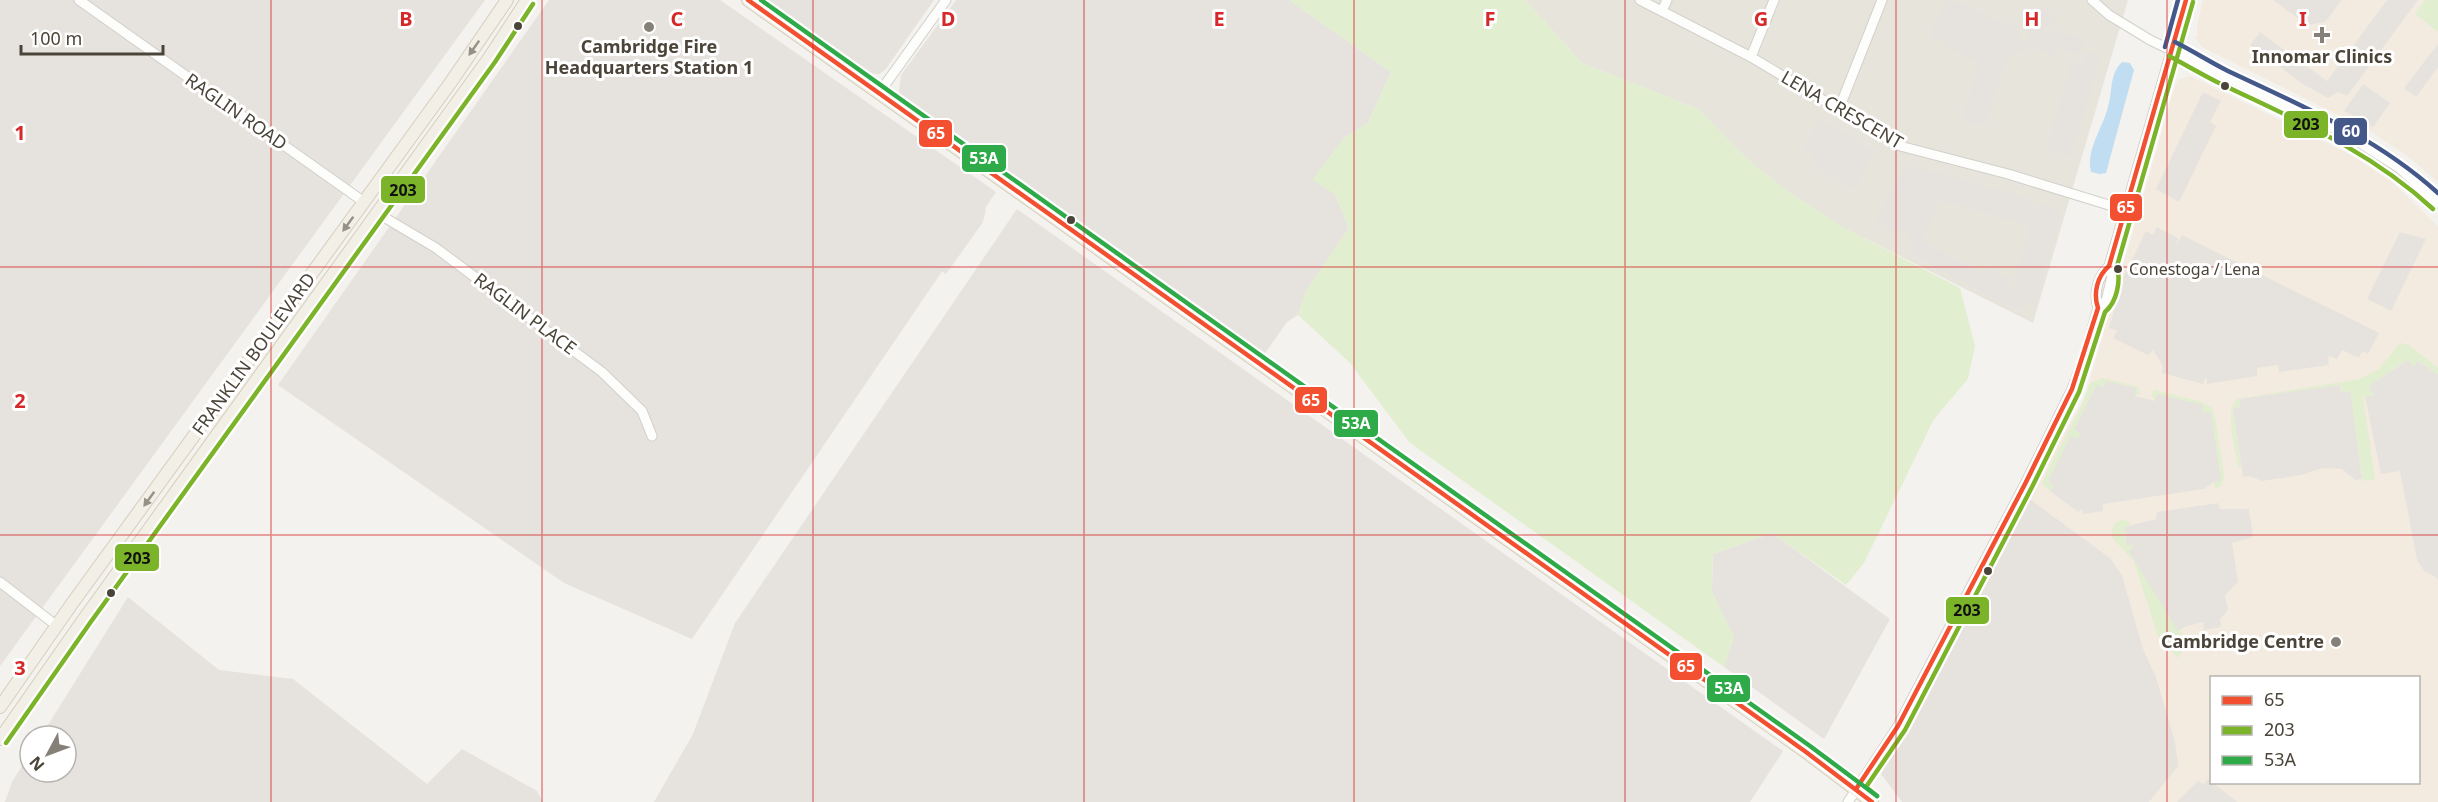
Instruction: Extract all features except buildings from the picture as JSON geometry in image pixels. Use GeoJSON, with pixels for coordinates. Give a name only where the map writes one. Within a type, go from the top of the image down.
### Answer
{"type":"FeatureCollection","features":[{"type":"Feature","properties":{"kind":"main road","name":"FRANKLIN BOULEVARD"},"geometry":{"type":"LineString","coordinates":[[0,707],[507,0]]}},
{"type":"Feature","properties":{"kind":"main road","name":"FRANKLIN BOULEVARD"},"geometry":{"type":"LineString","coordinates":[[0,739],[489,58],[527,0]]}},
{"type":"Feature","properties":{"kind":"main road"},"geometry":{"type":"LineString","coordinates":[[748,0],[1872,802]]}},
{"type":"Feature","properties":{"kind":"street","name":"RAGLIN ROAD"},"geometry":{"type":"LineString","coordinates":[[79,0],[364,202]]}},
{"type":"Feature","properties":{"kind":"street"},"geometry":{"type":"LineString","coordinates":[[879,93],[946,0]]}},
{"type":"Feature","properties":{"kind":"street","name":"LENA CRESCENT"},"geometry":{"type":"LineString","coordinates":[[1640,0],[1751,57],[1900,146],[2008,174],[2125,210]]}},
{"type":"Feature","properties":{"kind":"street"},"geometry":{"type":"LineString","coordinates":[[1662,11],[1667,0]]}},
{"type":"Feature","properties":{"kind":"street"},"geometry":{"type":"LineString","coordinates":[[1751,57],[1774,0]]}},
{"type":"Feature","properties":{"kind":"street"},"geometry":{"type":"LineString","coordinates":[[1839,109],[1882,0]]}},
{"type":"Feature","properties":{"kind":"street"},"geometry":{"type":"LineString","coordinates":[[2092,0],[2129,29],[2230,80],[2346,134],[2399,168],[2438,203]]}},
{"type":"Feature","properties":{"kind":"street"},"geometry":{"type":"LineString","coordinates":[[1848,802],[1898,726],[2025,484],[2072,389],[2098,308],[2106,301],[2112,276],[2109,266],[2186,0]]}},
{"type":"Feature","properties":{"kind":"street","name":"RAGLIN PLACE"},"geometry":{"type":"LineString","coordinates":[[377,213],[436,248],[602,372],[642,411],[652,436]]}},
{"type":"Feature","properties":{"kind":"street"},"geometry":{"type":"LineString","coordinates":[[0,582],[57,626]]}},
{"type":"Feature","properties":{"kind":"shaded area"},"geometry":{"type":"Polygon","coordinates":[[[0,0],[485,0],[0,666],[0,0]]]}},
{"type":"Feature","properties":{"kind":"shaded area"},"geometry":{"type":"Polygon","coordinates":[[[215,0],[225,0],[196,41],[189,35],[215,0]]]}},
{"type":"Feature","properties":{"kind":"shaded area"},"geometry":{"type":"Polygon","coordinates":[[[303,0],[342,0],[368,21],[325,81],[287,53],[270,58],[264,53],[303,0]]]}},
{"type":"Feature","properties":{"kind":"shaded area"},"geometry":{"type":"Polygon","coordinates":[[[549,0],[720,0],[996,192],[692,639],[564,583],[278,385],[549,0]]]}},
{"type":"Feature","properties":{"kind":"shaded area"},"geometry":{"type":"Polygon","coordinates":[[[582,0],[604,0],[592,16],[660,65],[624,114],[543,55],[568,21],[578,25],[583,18],[574,11],[582,0]]]}},
{"type":"Feature","properties":{"kind":"shaded area"},"geometry":{"type":"Polygon","coordinates":[[[767,0],[934,0],[885,70],[879,74],[864,73],[767,0]]]}},
{"type":"Feature","properties":{"kind":"shaded area"},"geometry":{"type":"Polygon","coordinates":[[[956,0],[1289,0],[1391,72],[1368,123],[1344,138],[1313,180],[1335,194],[1349,228],[1306,291],[1298,315],[1287,322],[1263,356],[901,97],[899,90],[901,75],[956,0]]]}},
{"type":"Feature","properties":{"kind":"shaded area"},"geometry":{"type":"Polygon","coordinates":[[[1525,0],[2128,0],[2033,323],[1846,229],[1788,192],[1747,159],[1698,109],[1582,63],[1525,0]]]}},
{"type":"Feature","properties":{"kind":"shaded area"},"geometry":{"type":"Polygon","coordinates":[[[1947,0],[1978,9],[1988,18],[2014,25],[2025,49],[2007,57],[1985,127],[1962,120],[1979,64],[1930,35],[1947,0]]]}},
{"type":"Feature","properties":{"kind":"shaded area"},"geometry":{"type":"Polygon","coordinates":[[[2203,0],[2425,0],[2415,14],[2438,32],[2438,182],[2410,158],[2372,132],[2202,47],[2194,36],[2197,36],[2203,0]]]}},
{"type":"Feature","properties":{"kind":"shaded area"},"geometry":{"type":"Polygon","coordinates":[[[2273,0],[2342,0],[2325,22],[2307,25],[2273,0]]]}},
{"type":"Feature","properties":{"kind":"shaded area"},"geometry":{"type":"Polygon","coordinates":[[[2387,0],[2418,0],[2347,96],[2338,92],[2328,98],[2303,84],[2250,45],[2260,32],[2327,81],[2387,0]]]}},
{"type":"Feature","properties":{"kind":"shaded area"},"geometry":{"type":"Polygon","coordinates":[[[2046,7],[2056,18],[2040,32],[2050,35],[2052,29],[2084,39],[2079,55],[2059,48],[2056,56],[2025,47],[2029,32],[2024,26],[2046,7]]]}},
{"type":"Feature","properties":{"kind":"shaded area"},"geometry":{"type":"Polygon","coordinates":[[[432,29],[446,39],[369,144],[363,140],[343,150],[326,148],[262,102],[271,90],[325,129],[335,132],[344,130],[353,125],[418,34],[425,38],[432,29]]]}},
{"type":"Feature","properties":{"kind":"shaded area"},"geometry":{"type":"Polygon","coordinates":[[[2438,44],[2438,67],[2416,97],[2404,88],[2438,44]]]}},
{"type":"Feature","properties":{"kind":"shaded area"},"geometry":{"type":"Polygon","coordinates":[[[2086,50],[2101,55],[2071,157],[2046,150],[2072,61],[2082,64],[2086,50]]]}},
{"type":"Feature","properties":{"kind":"shaded area"},"geometry":{"type":"Polygon","coordinates":[[[525,61],[637,141],[622,163],[562,119],[552,131],[536,120],[533,124],[516,111],[518,107],[508,100],[485,132],[473,123],[514,66],[519,69],[525,61]]]}},
{"type":"Feature","properties":{"kind":"shaded area"},"geometry":{"type":"Polygon","coordinates":[[[2190,76],[2351,155],[2392,182],[2438,226],[2438,802],[2149,802],[2178,765],[2156,677],[2143,649],[2122,575],[2110,558],[2027,497],[2085,397],[2175,86],[2180,79],[2190,76]]]}},
{"type":"Feature","properties":{"kind":"shaded area"},"geometry":{"type":"Polygon","coordinates":[[[2363,84],[2390,103],[2373,127],[2344,111],[2363,84]]]}},
{"type":"Feature","properties":{"kind":"shaded area"},"geometry":{"type":"Polygon","coordinates":[[[2203,92],[2221,101],[2210,122],[2216,126],[2179,202],[2156,189],[2203,92]]]}},
{"type":"Feature","properties":{"kind":"shaded area"},"geometry":{"type":"Polygon","coordinates":[[[810,97],[814,100],[733,215],[729,212],[810,97]]]}},
{"type":"Feature","properties":{"kind":"shaded area"},"geometry":{"type":"Polygon","coordinates":[[[1818,119],[1875,151],[1855,188],[1814,167],[1812,153],[1803,148],[1818,119]]]}},
{"type":"Feature","properties":{"kind":"shaded area"},"geometry":{"type":"Polygon","coordinates":[[[863,123],[893,146],[851,201],[821,177],[863,123]]]}},
{"type":"Feature","properties":{"kind":"shaded area"},"geometry":{"type":"Polygon","coordinates":[[[231,153],[256,175],[100,392],[70,370],[231,153]]]}},
{"type":"Feature","properties":{"kind":"shaded area"},"geometry":{"type":"Polygon","coordinates":[[[505,163],[518,173],[501,196],[488,186],[505,163]]]}},
{"type":"Feature","properties":{"kind":"shaded area"},"geometry":{"type":"Polygon","coordinates":[[[1910,165],[2034,200],[2032,207],[2035,208],[2037,202],[2062,210],[2035,305],[2026,302],[2023,310],[2003,304],[1907,251],[1912,243],[1909,234],[1898,229],[1896,232],[1875,221],[1902,170],[1908,173],[1910,165]],[[1940,200],[1921,240],[1983,274],[1987,266],[2012,281],[2008,287],[2010,289],[2021,284],[2014,281],[2030,226],[1940,200]]]}},
{"type":"Feature","properties":{"kind":"shaded area"},"geometry":{"type":"Polygon","coordinates":[[[295,203],[316,219],[158,435],[137,419],[295,203]]]}},
{"type":"Feature","properties":{"kind":"shaded area"},"geometry":{"type":"Polygon","coordinates":[[[974,206],[986,209],[983,222],[946,274],[933,264],[974,206]]]}},
{"type":"Feature","properties":{"kind":"shaded area"},"geometry":{"type":"Polygon","coordinates":[[[1274,208],[1311,235],[1248,324],[1177,274],[1204,236],[1213,242],[1217,235],[1242,253],[1274,208]]]}},
{"type":"Feature","properties":{"kind":"shaded area"},"geometry":{"type":"Polygon","coordinates":[[[1017,209],[1783,751],[1750,802],[654,802],[693,734],[735,623],[1017,209]]]}},
{"type":"Feature","properties":{"kind":"shaded area"},"geometry":{"type":"Polygon","coordinates":[[[2157,227],[2178,238],[2176,245],[2182,235],[2379,333],[2368,354],[2362,351],[2359,358],[2342,350],[2337,359],[2330,356],[2328,358],[2329,365],[2279,372],[2278,365],[2257,368],[2257,376],[2207,384],[2206,376],[2203,384],[2162,373],[2163,366],[2153,350],[2148,355],[2113,338],[2117,331],[2109,328],[2124,276],[2146,231],[2153,235],[2157,227]]]}},
{"type":"Feature","properties":{"kind":"shaded area"},"geometry":{"type":"Polygon","coordinates":[[[1024,232],[1121,298],[1070,372],[1040,351],[1076,299],[1042,275],[1045,270],[1038,265],[1034,271],[1001,248],[1009,237],[1017,242],[1024,232]]]}},
{"type":"Feature","properties":{"kind":"shaded area"},"geometry":{"type":"Polygon","coordinates":[[[2400,232],[2426,239],[2391,311],[2367,299],[2400,232]]]}},
{"type":"Feature","properties":{"kind":"shaded area"},"geometry":{"type":"Polygon","coordinates":[[[2408,360],[2413,367],[2418,361],[2438,375],[2438,581],[2436,577],[2424,571],[2417,560],[2400,471],[2381,474],[2365,397],[2374,395],[2369,386],[2408,360]]]}},
{"type":"Feature","properties":{"kind":"shaded area"},"geometry":{"type":"Polygon","coordinates":[[[2106,381],[2136,388],[2135,396],[2155,401],[2157,394],[2203,405],[2202,413],[2211,412],[2221,481],[2214,482],[2204,489],[2103,504],[2103,511],[2083,514],[2082,509],[2078,512],[2050,491],[2054,486],[2048,481],[2071,436],[2078,439],[2081,433],[2074,430],[2097,384],[2103,388],[2106,381]]]}},
{"type":"Feature","properties":{"kind":"shaded area"},"geometry":{"type":"Polygon","coordinates":[[[2340,385],[2341,392],[2350,391],[2362,479],[2355,480],[2342,469],[2323,468],[2301,475],[2262,481],[2249,476],[2243,477],[2233,408],[2240,407],[2240,399],[2340,385]]]}},
{"type":"Feature","properties":{"kind":"shaded area"},"geometry":{"type":"Polygon","coordinates":[[[64,388],[93,410],[42,478],[34,472],[4,495],[0,501],[0,474],[64,388]]]}},
{"type":"Feature","properties":{"kind":"shaded area"},"geometry":{"type":"Polygon","coordinates":[[[128,439],[145,452],[47,583],[0,546],[0,528],[39,558],[128,439]]]}},
{"type":"Feature","properties":{"kind":"shaded area"},"geometry":{"type":"Polygon","coordinates":[[[2027,497],[2110,558],[2122,575],[2143,649],[2156,677],[2175,742],[2178,766],[2149,802],[1902,802],[1881,774],[2027,497]]]}},
{"type":"Feature","properties":{"kind":"shaded area"},"geometry":{"type":"Polygon","coordinates":[[[2218,503],[2220,509],[2249,509],[2253,537],[2232,543],[2238,582],[2225,595],[2228,610],[2220,619],[2221,627],[2204,630],[2203,622],[2178,631],[2129,551],[2134,546],[2133,544],[2127,546],[2124,527],[2156,519],[2157,512],[2218,503]]]}},
{"type":"Feature","properties":{"kind":"shaded area"},"geometry":{"type":"Polygon","coordinates":[[[1772,533],[1890,619],[1824,739],[1724,667],[1734,637],[1712,592],[1713,554],[1772,533]]]}},
{"type":"Feature","properties":{"kind":"shaded area"},"geometry":{"type":"Polygon","coordinates":[[[128,597],[219,670],[293,679],[427,784],[462,749],[537,791],[543,802],[5,802],[18,772],[18,784],[78,784],[78,724],[49,724],[128,597]]]}},
{"type":"Feature","properties":{"kind":"shaded area"},"geometry":{"type":"Polygon","coordinates":[[[736,687],[762,708],[759,713],[875,793],[869,802],[666,802],[736,687]]]}},
{"type":"Feature","properties":{"kind":"shaded area"},"geometry":{"type":"Polygon","coordinates":[[[2082,752],[2112,777],[2091,802],[2074,802],[2054,786],[2082,752]]]}},
{"type":"Feature","properties":{"kind":"shaded area"},"geometry":{"type":"Polygon","coordinates":[[[2164,752],[2178,762],[2157,792],[2138,779],[2150,762],[2155,765],[2164,752]]]}},
{"type":"Feature","properties":{"kind":"shaded area"},"geometry":{"type":"Polygon","coordinates":[[[2208,779],[2210,784],[2214,784],[2237,802],[2177,802],[2198,781],[2204,784],[2208,779]]]}},
{"type":"Feature","properties":{"kind":"shaded area"},"geometry":{"type":"Polygon","coordinates":[[[2110,786],[2118,793],[2123,786],[2143,801],[2097,802],[2110,786]]]}},
{"type":"Feature","properties":{"kind":"green space"},"geometry":{"type":"Polygon","coordinates":[[[1289,0],[1525,0],[1582,63],[1698,109],[1747,159],[1788,192],[1846,229],[1960,288],[1975,346],[1968,379],[1934,419],[1864,563],[1846,585],[1772,533],[1713,554],[1712,592],[1734,637],[1724,667],[1410,443],[1350,363],[1298,315],[1306,291],[1349,228],[1335,194],[1312,180],[1344,138],[1368,123],[1391,72],[1289,0]]]}},
{"type":"Feature","properties":{"kind":"green space"},"geometry":{"type":"Polygon","coordinates":[[[2425,0],[2438,0],[2438,32],[2415,14],[2425,0]]]}},
{"type":"Feature","properties":{"kind":"green space"},"geometry":{"type":"Polygon","coordinates":[[[2400,343],[2409,345],[2438,368],[2438,379],[2437,375],[2419,361],[2413,367],[2407,360],[2369,386],[2374,395],[2363,397],[2375,479],[2363,481],[2349,391],[2341,392],[2340,385],[2240,399],[2240,407],[2233,408],[2241,466],[2238,467],[2231,421],[2233,404],[2237,399],[2360,379],[2379,369],[2400,343]]]}},
{"type":"Feature","properties":{"kind":"green space"},"geometry":{"type":"Polygon","coordinates":[[[2102,378],[2139,387],[2140,393],[2135,396],[2136,388],[2106,381],[2103,388],[2097,385],[2075,430],[2081,433],[2078,439],[2071,436],[2048,482],[2054,486],[2050,491],[2042,484],[2045,476],[2081,407],[2090,383],[2102,378]]]}},
{"type":"Feature","properties":{"kind":"green space"},"geometry":{"type":"Polygon","coordinates":[[[2154,390],[2199,401],[2211,407],[2215,417],[2224,475],[2219,487],[2215,489],[2214,482],[2220,481],[2201,412],[2202,405],[2157,394],[2155,401],[2151,395],[2154,390]]]}},
{"type":"Feature","properties":{"kind":"green space"},"geometry":{"type":"Polygon","coordinates":[[[2125,519],[2131,524],[2124,527],[2127,546],[2133,544],[2134,546],[2129,551],[2191,648],[2184,649],[2178,658],[2158,636],[2134,561],[2113,539],[2112,532],[2116,522],[2125,519]]]}},
{"type":"Feature","properties":{"kind":"water"},"geometry":{"type":"Polygon","coordinates":[[[2122,62],[2130,63],[2134,70],[2106,173],[2091,172],[2093,146],[2106,115],[2113,77],[2122,62]]]}},
{"type":"Feature","properties":{"kind":"transit line","name":"65"},"geometry":{"type":"LineString","coordinates":[[748,0],[1806,752],[1872,802]]}},
{"type":"Feature","properties":{"kind":"transit line","name":"53A"},"geometry":{"type":"LineString","coordinates":[[761,0],[1810,746],[1877,796]]}},
{"type":"Feature","properties":{"kind":"transit line","name":"60"},"geometry":{"type":"LineString","coordinates":[[2165,47],[2178,0]]}},
{"type":"Feature","properties":{"kind":"transit line","name":"65"},"geometry":{"type":"LineString","coordinates":[[1856,789],[1898,726],[2025,484],[2072,389],[2098,308],[2097,286],[2109,266],[2186,0]]}},
{"type":"Feature","properties":{"kind":"transit line","name":"203"},"geometry":{"type":"LineString","coordinates":[[1877,796],[1866,787],[1905,730],[2079,392],[2105,312],[2117,291],[2117,266],[2193,2]]}},
{"type":"Feature","properties":{"kind":"transit line","name":"203"},"geometry":{"type":"LineString","coordinates":[[6,743],[495,62],[533,4]]}},
{"type":"Feature","properties":{"kind":"transit line","name":"60"},"geometry":{"type":"LineString","coordinates":[[2175,42],[2228,71],[2338,124],[2389,155],[2438,193]]}},
{"type":"Feature","properties":{"kind":"transit line","name":"203"},"geometry":{"type":"LineString","coordinates":[[2169,56],[2358,153],[2409,188],[2433,209]]}},
{"type":"Feature","properties":{"kind":"place","name":"Cambridge Fire Headquarters Station 1"},"geometry":{"type":"Point","coordinates":[649,27]}},
{"type":"Feature","properties":{"kind":"place","name":"Innomar Clinics"},"geometry":{"type":"Point","coordinates":[2322,35]}},
{"type":"Feature","properties":{"kind":"place","name":"Conestoga / Lena"},"geometry":{"type":"Point","coordinates":[2118,269]}},
{"type":"Feature","properties":{"kind":"place","name":"Cambridge Centre"},"geometry":{"type":"Point","coordinates":[2336,642]}}]}
